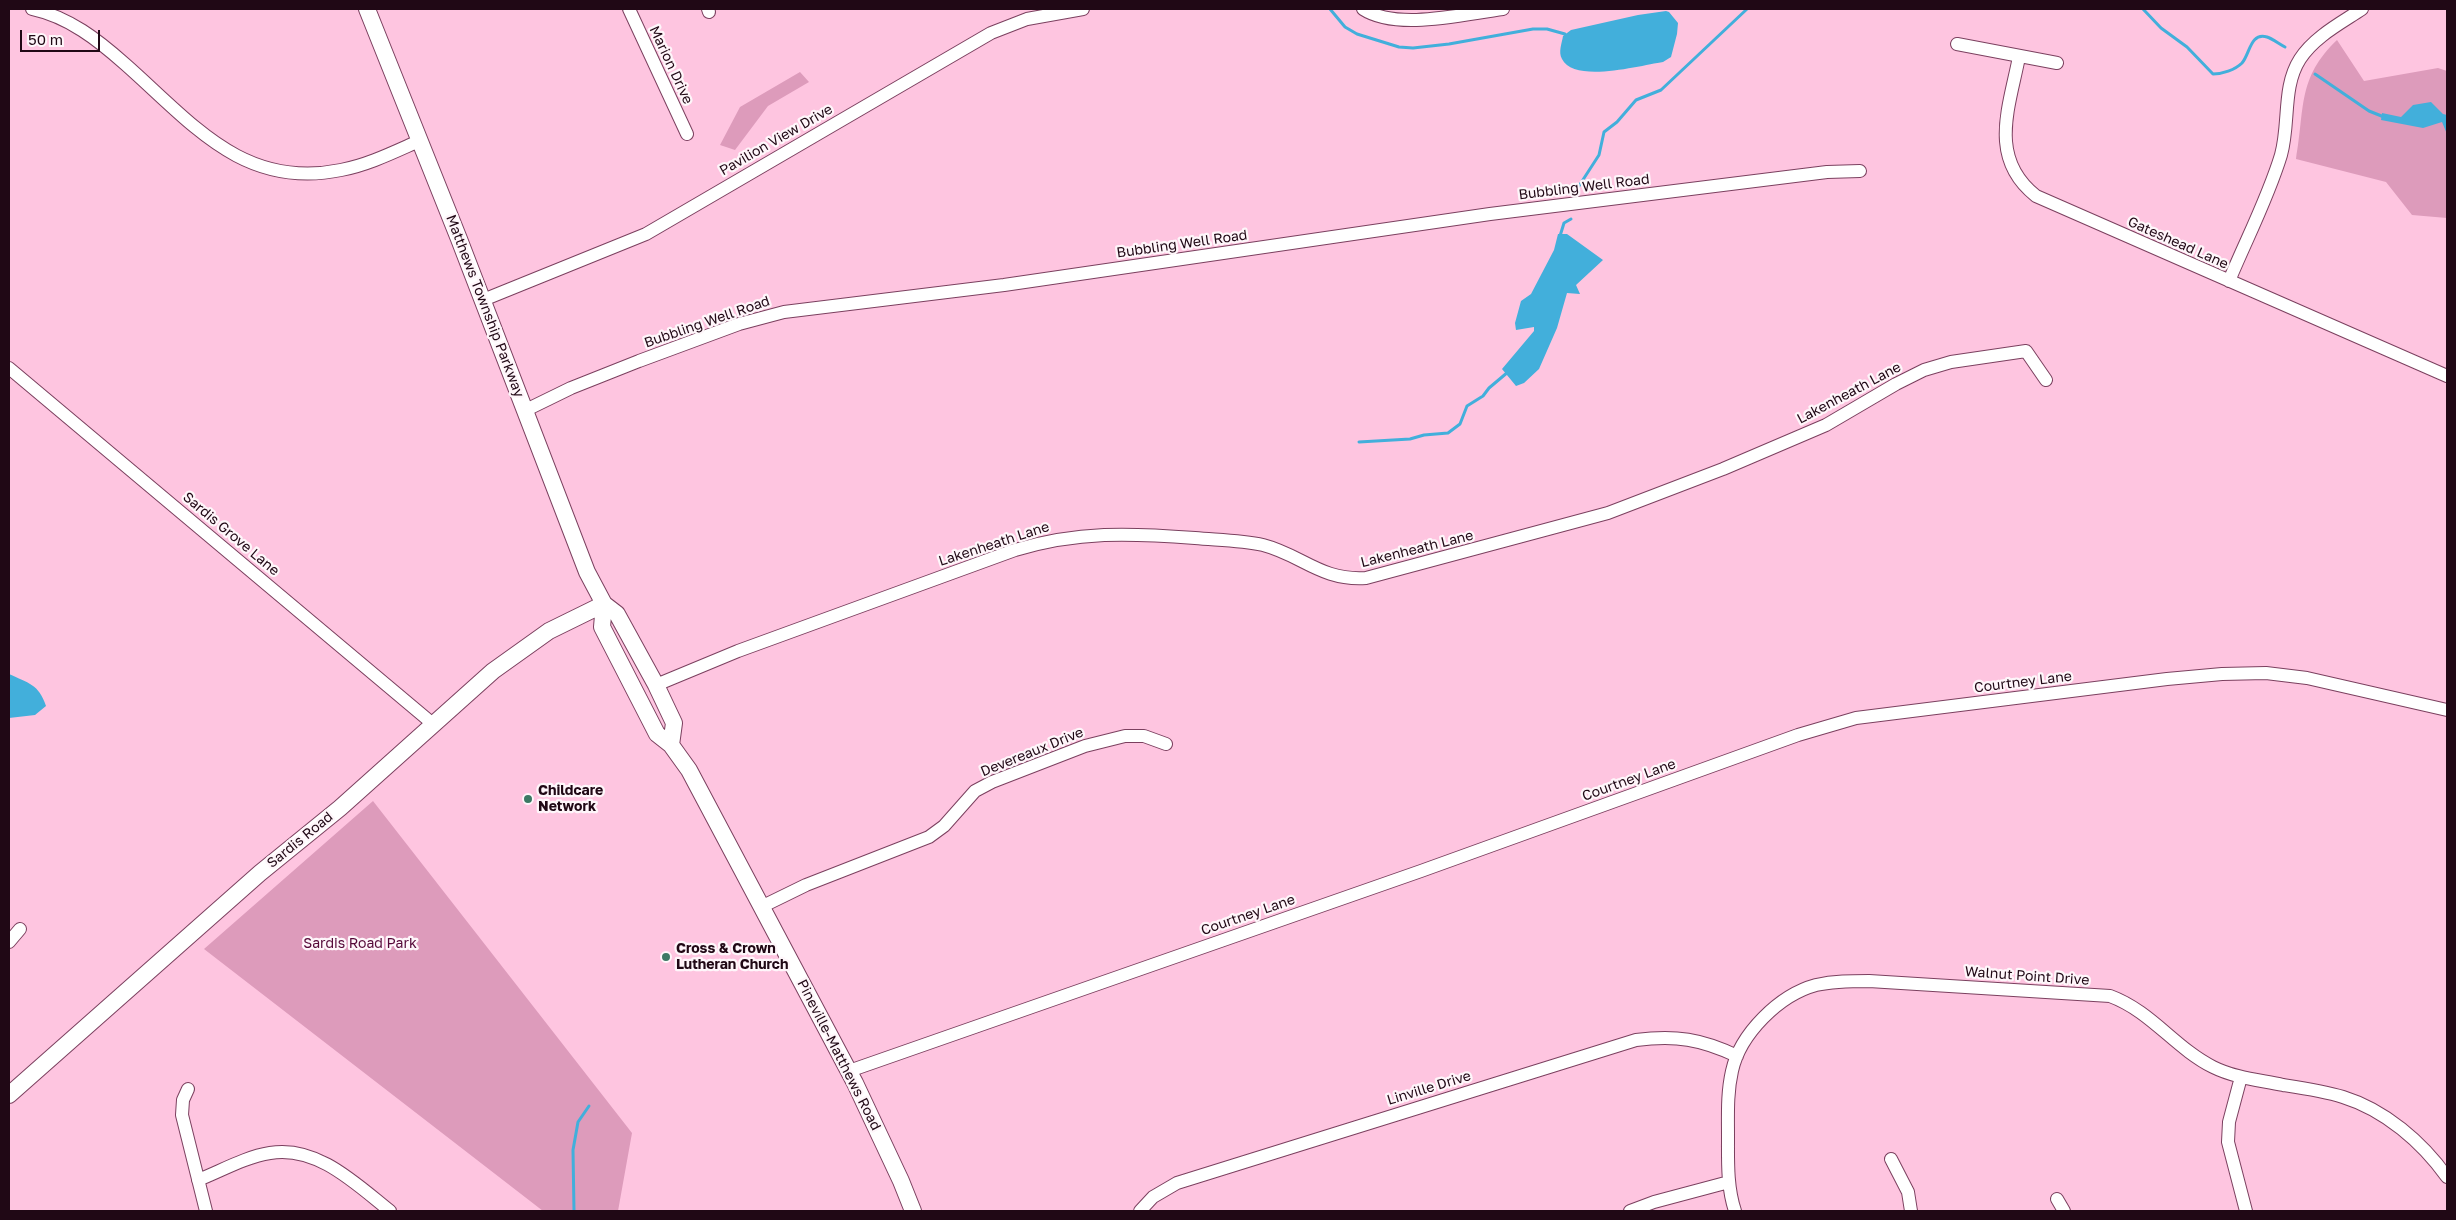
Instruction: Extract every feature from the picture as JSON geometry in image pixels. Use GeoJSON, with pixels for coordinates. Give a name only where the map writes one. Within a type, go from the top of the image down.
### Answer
{"type":"FeatureCollection","features":[{"type":"Feature","properties":{"kind":"main road","name":"Matthews Township Parkway"},"geometry":{"type":"LineString","coordinates":[[367,9],[483,300],[588,572],[604,604]]}},
{"type":"Feature","properties":{"kind":"main road","name":"Sardis Road"},"geometry":{"type":"LineString","coordinates":[[9,1095],[260,873],[340,808],[433,724],[520,650],[549,631],[604,604]]}},
{"type":"Feature","properties":{"kind":"main road"},"geometry":{"type":"LineString","coordinates":[[604,604],[617,614],[656,685],[674,723],[671,745]]}},
{"type":"Feature","properties":{"kind":"main road","name":"Pineville-Matthews Road"},"geometry":{"type":"LineString","coordinates":[[604,604],[602,627],[657,734],[671,745],[689,770],[849,1071],[901,1181],[913,1211]]}},
{"type":"Feature","properties":{"kind":"street"},"geometry":{"type":"LineString","coordinates":[[32,9],[54,16],[82,29],[116,56],[219,146],[257,167],[300,175],[342,170],[419,141]]}},
{"type":"Feature","properties":{"kind":"street","name":"Marion Drive"},"geometry":{"type":"LineString","coordinates":[[629,9],[687,134]]}},
{"type":"Feature","properties":{"kind":"street","name":"Pavilion View Drive"},"geometry":{"type":"LineString","coordinates":[[483,300],[646,234],[991,33],[1022,21],[1083,9]]}},
{"type":"Feature","properties":{"kind":"street"},"geometry":{"type":"LineString","coordinates":[[1363,9],[1383,18],[1409,21],[1503,9]]}},
{"type":"Feature","properties":{"kind":"street"},"geometry":{"type":"LineString","coordinates":[[2228,281],[2274,176],[2281,154],[2286,133],[2289,91],[2295,68],[2310,47],[2362,9]]}},
{"type":"Feature","properties":{"kind":"street"},"geometry":{"type":"LineString","coordinates":[[1957,44],[2057,63]]}},
{"type":"Feature","properties":{"kind":"street","name":"Gateshead Lane"},"geometry":{"type":"LineString","coordinates":[[2019,57],[2005,132],[2010,165],[2021,183],[2036,196],[2447,376]]}},
{"type":"Feature","properties":{"kind":"street","name":"Bubbling Well Road"},"geometry":{"type":"LineString","coordinates":[[526,410],[571,388],[639,361],[739,324],[784,312],[1034,281],[1499,213],[1827,172],[1860,171]]}},
{"type":"Feature","properties":{"kind":"street","name":"Lakenheath Lane"},"geometry":{"type":"LineString","coordinates":[[656,685],[738,651],[1015,550],[1056,538],[1132,533],[1249,542],[1282,551],[1327,574],[1350,578],[1366,578],[1572,524],[1643,500],[1740,462],[1826,425],[1896,384],[1941,364],[2026,351],[2046,380]]}},
{"type":"Feature","properties":{"kind":"street","name":"Sardis Grove Lane"},"geometry":{"type":"LineString","coordinates":[[9,368],[433,724]]}},
{"type":"Feature","properties":{"kind":"street","name":"Courtney Lane"},"geometry":{"type":"LineString","coordinates":[[849,1071],[1421,871],[1789,738],[1856,718],[2168,679],[2266,673],[2348,686],[2447,710]]}},
{"type":"Feature","properties":{"kind":"street","name":"Devereaux Drive"},"geometry":{"type":"LineString","coordinates":[[761,907],[814,882],[930,836],[944,826],[975,791],[992,782],[1086,746],[1125,736],[1144,736],[1166,744]]}},
{"type":"Feature","properties":{"kind":"street"},"geometry":{"type":"LineString","coordinates":[[9,942],[20,928]]}},
{"type":"Feature","properties":{"kind":"street","name":"Walnut Point Drive"},"geometry":{"type":"LineString","coordinates":[[1735,1211],[1729,1182],[1728,1098],[1732,1069],[1758,1025],[1790,997],[1815,986],[1835,981],[1869,981],[2110,996],[2126,1002],[2144,1013],[2192,1055],[2214,1068],[2241,1077],[2328,1093],[2370,1108],[2396,1124],[2445,1169]]}},
{"type":"Feature","properties":{"kind":"street","name":"Linville Drive"},"geometry":{"type":"LineString","coordinates":[[1140,1211],[1153,1197],[1177,1183],[1636,1040],[1656,1037],[1688,1038],[1717,1046],[1738,1056]]}},
{"type":"Feature","properties":{"kind":"street"},"geometry":{"type":"LineString","coordinates":[[2241,1077],[2228,1122],[2228,1142],[2246,1211]]}},
{"type":"Feature","properties":{"kind":"street"},"geometry":{"type":"LineString","coordinates":[[188,1088],[183,1100],[182,1115],[206,1211]]}},
{"type":"Feature","properties":{"kind":"street"},"geometry":{"type":"LineString","coordinates":[[198,1180],[268,1153],[292,1152],[307,1155],[327,1163],[390,1211]]}},
{"type":"Feature","properties":{"kind":"street"},"geometry":{"type":"LineString","coordinates":[[1891,1159],[1908,1192],[1911,1211]]}},
{"type":"Feature","properties":{"kind":"street"},"geometry":{"type":"LineString","coordinates":[[1630,1211],[1654,1202],[1729,1182]]}},
{"type":"Feature","properties":{"kind":"street"},"geometry":{"type":"LineString","coordinates":[[2057,1199],[2064,1211]]}},
{"type":"Feature","properties":{"kind":"green space"},"geometry":{"type":"Polygon","coordinates":[[[2337,40],[2364,81],[2438,68],[2447,71],[2447,218],[2412,215],[2386,182],[2296,159],[2302,109],[2309,81],[2324,54],[2337,40]]]}},
{"type":"Feature","properties":{"kind":"green space"},"geometry":{"type":"Polygon","coordinates":[[[800,72],[809,82],[768,106],[735,150],[720,145],[740,107],[800,72]]]}},
{"type":"Feature","properties":{"kind":"green space","name":"Sardis Road Park"},"geometry":{"type":"Polygon","coordinates":[[[373,801],[632,1133],[618,1211],[543,1211],[204,949],[373,801]]]}},
{"type":"Feature","properties":{"kind":"water"},"geometry":{"type":"Polygon","coordinates":[[[1666,11],[1678,23],[1671,57],[1663,62],[1594,72],[1569,66],[1562,59],[1560,50],[1563,36],[1571,30],[1638,15],[1666,11]]]}},
{"type":"Feature","properties":{"kind":"water"},"geometry":{"type":"Polygon","coordinates":[[[2431,102],[2443,114],[2447,115],[2447,134],[2442,122],[2423,128],[2381,120],[2382,113],[2401,117],[2413,105],[2431,102]]]}},
{"type":"Feature","properties":{"kind":"water"},"geometry":{"type":"Polygon","coordinates":[[[1558,234],[1567,234],[1603,260],[1576,285],[1580,294],[1567,293],[1557,328],[1539,369],[1524,383],[1516,386],[1502,369],[1534,331],[1534,327],[1516,330],[1515,323],[1521,301],[1531,294],[1554,250],[1558,234]]]}},
{"type":"Feature","properties":{"kind":"water"},"geometry":{"type":"Polygon","coordinates":[[[9,674],[32,685],[40,693],[46,706],[35,715],[9,718],[9,674]]]}},
{"type":"Feature","properties":{"kind":"waterway"},"geometry":{"type":"LineString","coordinates":[[1330,9],[1345,27],[1357,34],[1399,47],[1413,48],[1449,44],[1533,29],[1547,29],[1565,34]]}},
{"type":"Feature","properties":{"kind":"waterway"},"geometry":{"type":"LineString","coordinates":[[1577,189],[1599,155],[1604,132],[1617,122],[1636,100],[1661,90],[1747,9]]}},
{"type":"Feature","properties":{"kind":"waterway"},"geometry":{"type":"LineString","coordinates":[[2143,9],[2161,28],[2187,47],[2213,74],[2236,68],[2245,59],[2254,41],[2261,36],[2272,39],[2285,47]]}},
{"type":"Feature","properties":{"kind":"waterway"},"geometry":{"type":"LineString","coordinates":[[2315,74],[2369,111],[2384,117]]}},
{"type":"Feature","properties":{"kind":"waterway"},"geometry":{"type":"LineString","coordinates":[[1560,236],[1564,223],[1571,219]]}},
{"type":"Feature","properties":{"kind":"waterway"},"geometry":{"type":"LineString","coordinates":[[1359,442],[1410,439],[1424,435],[1448,433],[1460,424],[1467,406],[1483,396],[1489,388],[1508,372]]}},
{"type":"Feature","properties":{"kind":"waterway"},"geometry":{"type":"LineString","coordinates":[[574,1211],[573,1150],[578,1122],[589,1106]]}},
{"type":"Feature","properties":{"kind":"place","name":"Childcare Network"},"geometry":{"type":"Point","coordinates":[528,799]}},
{"type":"Feature","properties":{"kind":"place","name":"Cross & Crown Lutheran Church"},"geometry":{"type":"Point","coordinates":[666,957]}}]}
